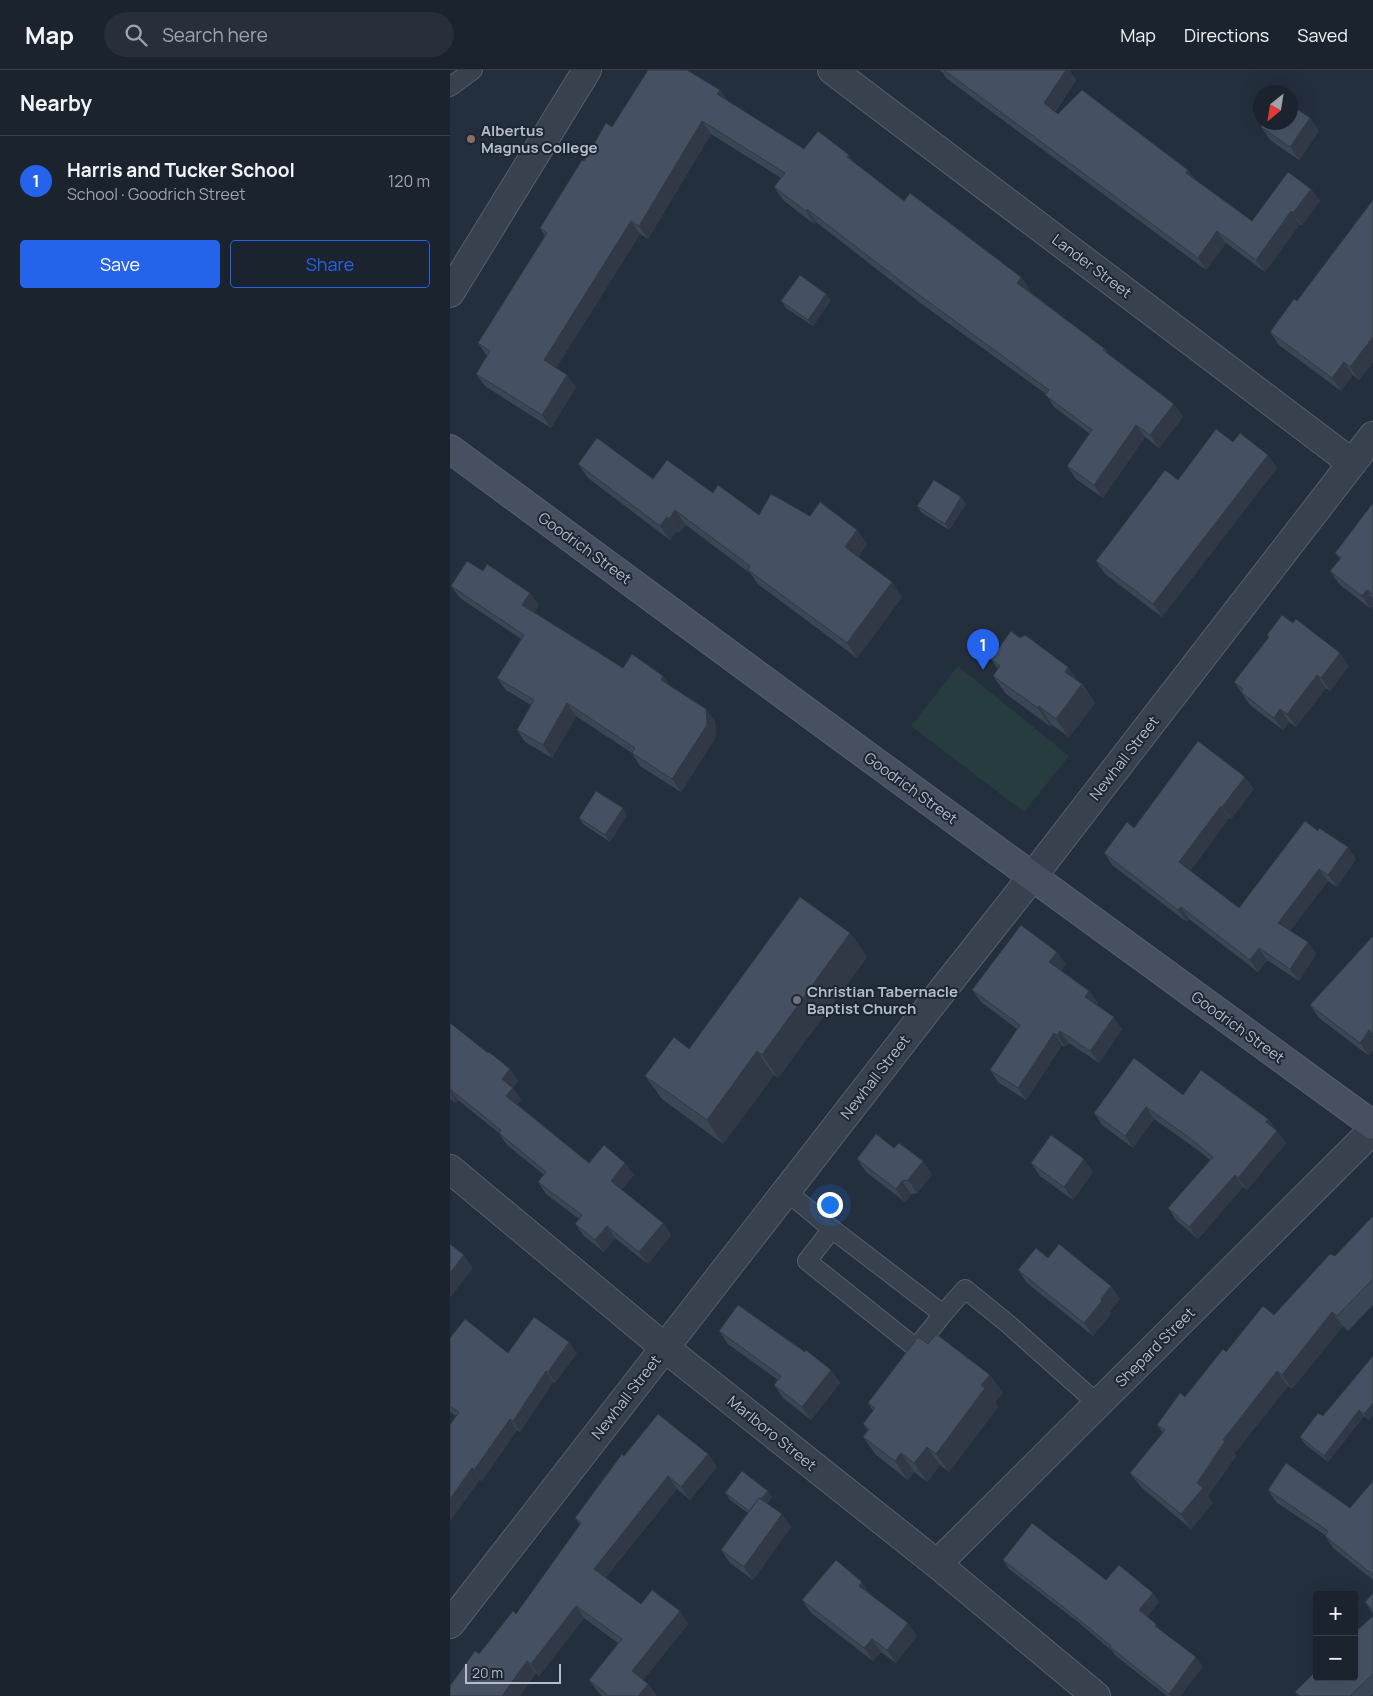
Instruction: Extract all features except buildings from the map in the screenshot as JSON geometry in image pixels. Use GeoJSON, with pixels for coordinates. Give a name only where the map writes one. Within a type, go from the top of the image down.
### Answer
{"type":"FeatureCollection","features":[{"type":"Feature","properties":{"kind":"main road","name":"Goodrich Street"},"geometry":{"type":"LineString","coordinates":[[450,449],[1373,1125]]}},
{"type":"Feature","properties":{"kind":"street"},"geometry":{"type":"LineString","coordinates":[[450,294],[587,70]]}},
{"type":"Feature","properties":{"kind":"street","name":"Lander Street"},"geometry":{"type":"LineString","coordinates":[[832,70],[1352,462]]}},
{"type":"Feature","properties":{"kind":"street","name":"Newhall Street"},"geometry":{"type":"LineString","coordinates":[[450,1624],[1373,436]]}},
{"type":"Feature","properties":{"kind":"street","name":"Shepard Street"},"geometry":{"type":"LineString","coordinates":[[937,1564],[1373,1130]]}},
{"type":"Feature","properties":{"kind":"street","name":"Marlboro Street"},"geometry":{"type":"LineString","coordinates":[[450,1170],[665,1348],[937,1564],[1096,1696]]}},
{"type":"Feature","properties":{"kind":"lane"},"geometry":{"type":"LineString","coordinates":[[450,88],[473,70]]}},
{"type":"Feature","properties":{"kind":"lane"},"geometry":{"type":"LineString","coordinates":[[786,1191],[943,1314]]}},
{"type":"Feature","properties":{"kind":"lane"},"geometry":{"type":"LineString","coordinates":[[832,1228],[807,1261],[916,1348],[965,1289],[1070,1377],[1098,1404]]}},
{"type":"Feature","properties":{"kind":"green space"},"geometry":{"type":"Polygon","coordinates":[[[958,666],[1069,756],[1024,812],[911,726],[958,666]]]}},
{"type":"Feature","properties":{"kind":"place","name":"Albertus Magnus College"},"geometry":{"type":"Point","coordinates":[471,139]}},
{"type":"Feature","properties":{"kind":"place","name":"Harris and Tucker School"},"geometry":{"type":"Point","coordinates":[983,670]}},
{"type":"Feature","properties":{"kind":"place","name":"Christian Tabernacle Baptist Church"},"geometry":{"type":"Point","coordinates":[797,1000]}}]}
